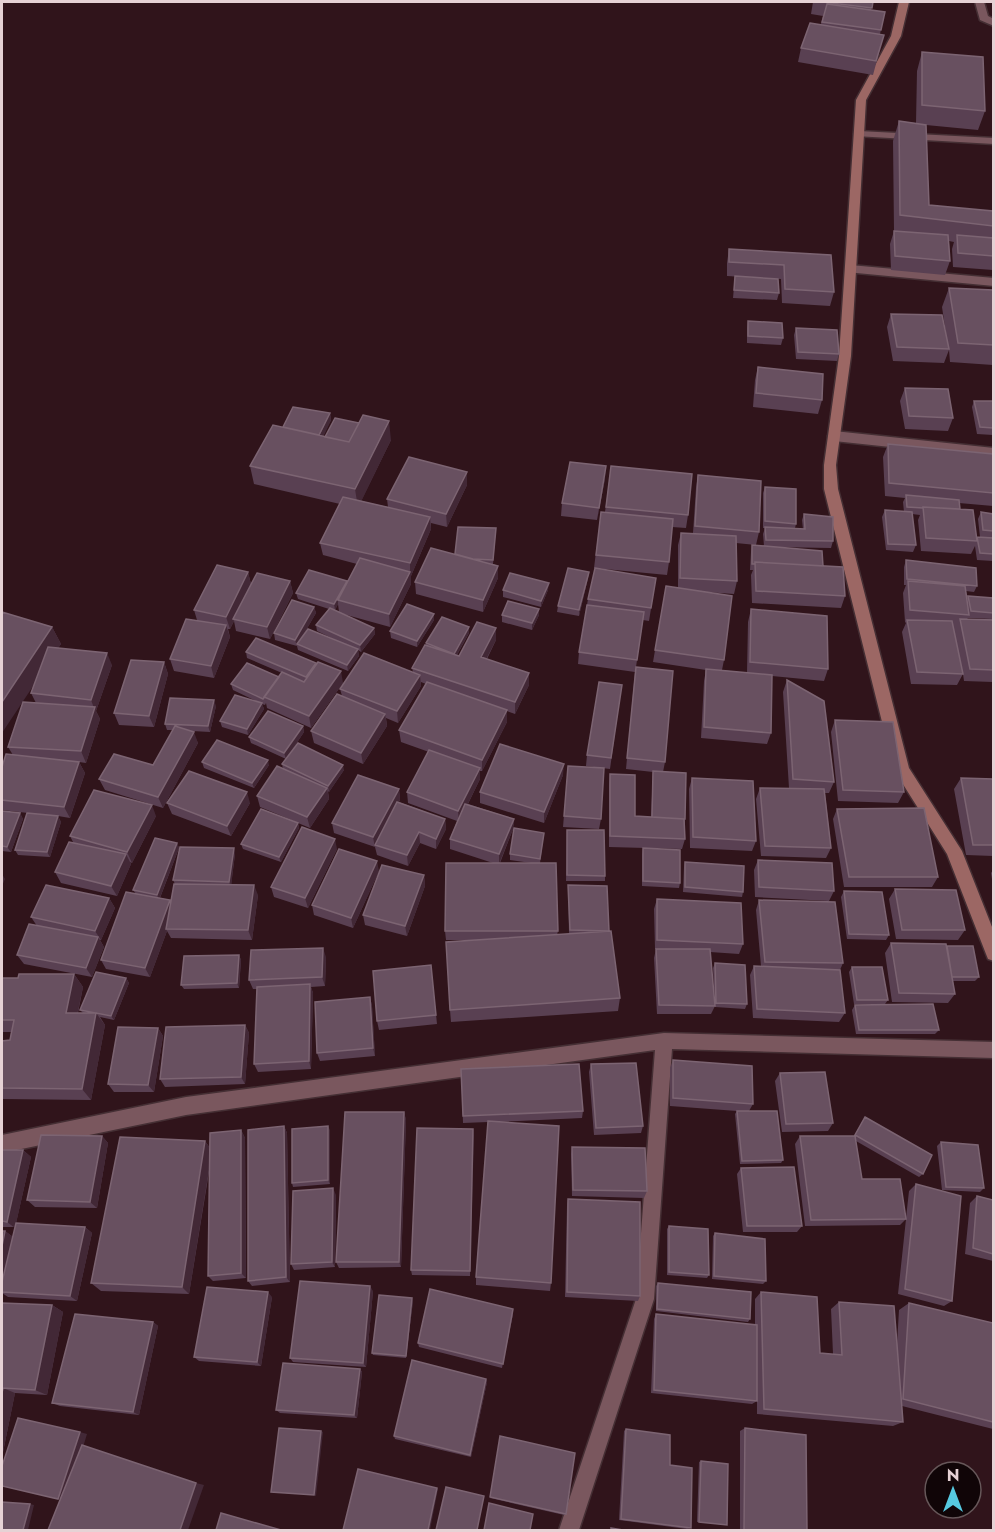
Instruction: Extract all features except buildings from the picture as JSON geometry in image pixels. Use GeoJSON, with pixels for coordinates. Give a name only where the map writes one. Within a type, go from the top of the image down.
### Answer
{"type":"FeatureCollection","features":[{"type":"Feature","properties":{"kind":"street"},"geometry":{"type":"LineString","coordinates":[[904,2],[896,36],[861,100],[845,356],[830,465],[831,489],[902,770],[954,851],[993,954]]}},
{"type":"Feature","properties":{"kind":"street"},"geometry":{"type":"LineString","coordinates":[[980,2],[983,18],[993,23]]}},
{"type":"Feature","properties":{"kind":"street"},"geometry":{"type":"LineString","coordinates":[[859,134],[993,141]]}},
{"type":"Feature","properties":{"kind":"street"},"geometry":{"type":"LineString","coordinates":[[850,270],[993,282]]}},
{"type":"Feature","properties":{"kind":"street"},"geometry":{"type":"LineString","coordinates":[[834,436],[993,453]]}},
{"type":"Feature","properties":{"kind":"street"},"geometry":{"type":"LineString","coordinates":[[569,1530],[645,1299],[664,1041]]}},
{"type":"Feature","properties":{"kind":"street"},"geometry":{"type":"LineString","coordinates":[[2,1144],[186,1106],[664,1041],[993,1050]]}}]}
